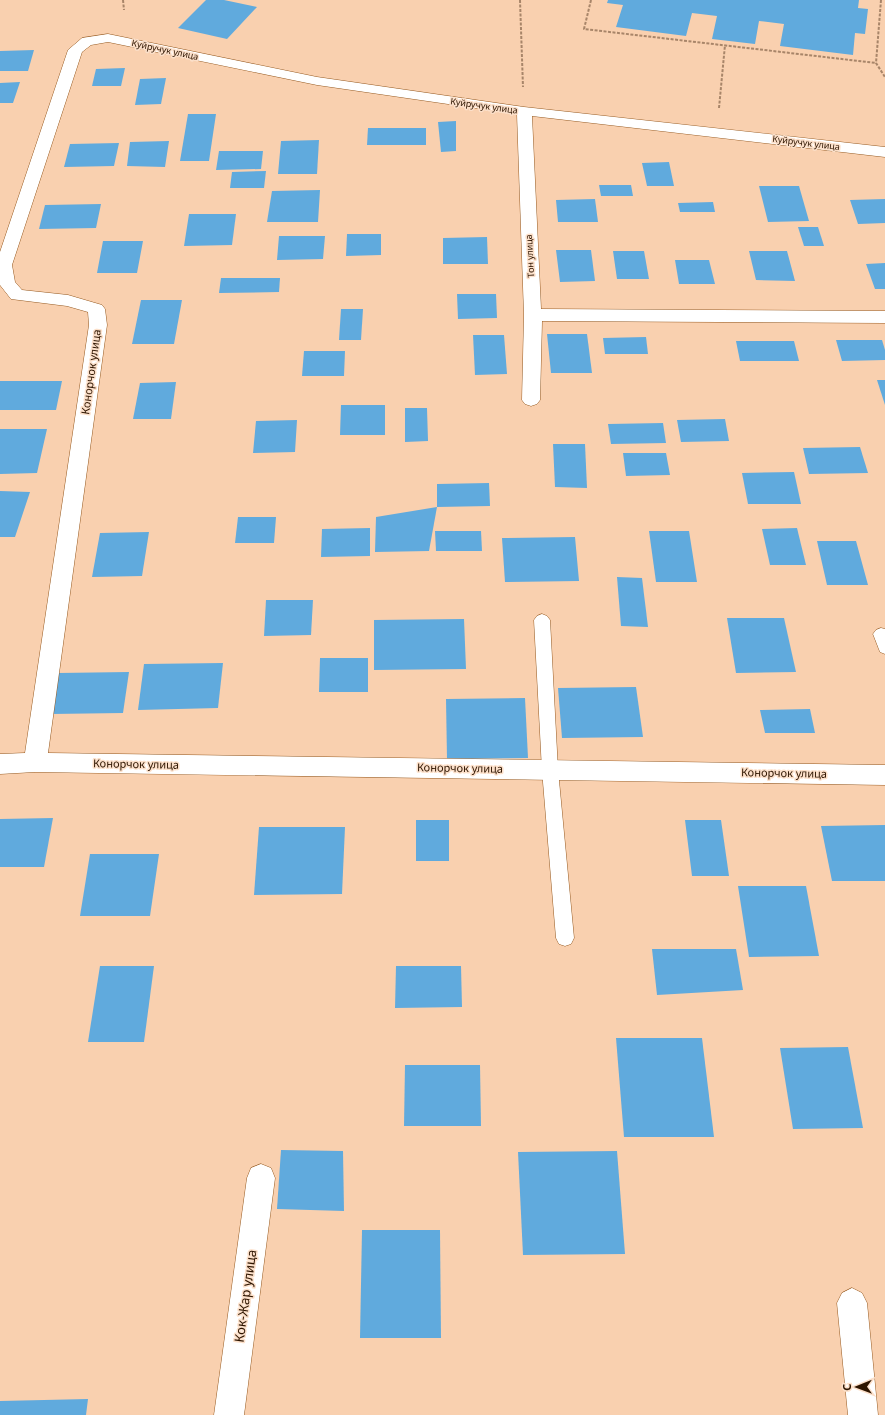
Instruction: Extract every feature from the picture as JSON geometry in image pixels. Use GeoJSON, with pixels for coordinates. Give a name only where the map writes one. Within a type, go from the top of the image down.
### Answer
{"type":"FeatureCollection","features":[{"type":"Feature","properties":{"kind":"street","name":"Куйручук улица"},"geometry":{"type":"LineString","coordinates":[[87,41],[108,38],[317,81],[524,111],[885,152]]}},
{"type":"Feature","properties":{"kind":"street","name":"Конорчок улица"},"geometry":{"type":"LineString","coordinates":[[35,762],[98,325],[96,309],[68,302],[17,295],[7,283],[4,264],[75,50],[87,41]]}},
{"type":"Feature","properties":{"kind":"street","name":"Тон улица"},"geometry":{"type":"LineString","coordinates":[[524,111],[533,315],[531,400]]}},
{"type":"Feature","properties":{"kind":"street"},"geometry":{"type":"LineString","coordinates":[[533,315],[885,317]]}},
{"type":"Feature","properties":{"kind":"street","name":"Конорчок улица"},"geometry":{"type":"LineString","coordinates":[[0,764],[35,762],[885,774]]}},
{"type":"Feature","properties":{"kind":"street","name":"Кок-Жар улица"},"geometry":{"type":"LineString","coordinates":[[229,1415],[262,1178]]}},
{"type":"Feature","properties":{"kind":"street"},"geometry":{"type":"LineString","coordinates":[[852,1304],[863,1415]]}},
{"type":"Feature","properties":{"kind":"lane"},"geometry":{"type":"LineString","coordinates":[[542,620],[550,770],[565,938]]}},
{"type":"Feature","properties":{"kind":"path"},"geometry":{"type":"LineString","coordinates":[[124,0],[124,10]]}},
{"type":"Feature","properties":{"kind":"path"},"geometry":{"type":"LineString","coordinates":[[520,0],[524,111]]}},
{"type":"Feature","properties":{"kind":"path"},"geometry":{"type":"LineString","coordinates":[[591,0],[584,28],[876,63]]}},
{"type":"Feature","properties":{"kind":"path"},"geometry":{"type":"LineString","coordinates":[[880,0],[876,63],[885,77]]}},
{"type":"Feature","properties":{"kind":"path"},"geometry":{"type":"LineString","coordinates":[[716,133],[724,45]]}},
{"type":"Feature","properties":{"kind":"building"},"geometry":{"type":"Polygon","coordinates":[[[206,0],[224,0],[257,7],[227,39],[178,28],[206,0]]]}},
{"type":"Feature","properties":{"kind":"building"},"geometry":{"type":"Polygon","coordinates":[[[608,0],[859,0],[858,8],[868,9],[865,34],[855,33],[853,55],[780,46],[784,24],[759,21],[755,44],[712,39],[717,16],[692,13],[686,36],[616,27],[623,5],[607,3],[608,0]]]}},
{"type":"Feature","properties":{"kind":"building"},"geometry":{"type":"Polygon","coordinates":[[[34,50],[28,71],[0,71],[0,51],[34,50]]]}},
{"type":"Feature","properties":{"kind":"building"},"geometry":{"type":"Polygon","coordinates":[[[125,68],[121,86],[92,86],[96,69],[125,68]]]}},
{"type":"Feature","properties":{"kind":"building"},"geometry":{"type":"Polygon","coordinates":[[[166,78],[161,104],[135,105],[140,79],[166,78]]]}},
{"type":"Feature","properties":{"kind":"building"},"geometry":{"type":"Polygon","coordinates":[[[20,82],[13,103],[0,103],[0,83],[20,82]]]}},
{"type":"Feature","properties":{"kind":"building"},"geometry":{"type":"Polygon","coordinates":[[[188,114],[216,114],[209,161],[180,161],[188,114]]]}},
{"type":"Feature","properties":{"kind":"building"},"geometry":{"type":"Polygon","coordinates":[[[456,121],[456,151],[441,152],[438,122],[456,121]]]}},
{"type":"Feature","properties":{"kind":"building"},"geometry":{"type":"Polygon","coordinates":[[[368,128],[426,128],[426,145],[367,145],[368,128]]]}},
{"type":"Feature","properties":{"kind":"building"},"geometry":{"type":"Polygon","coordinates":[[[319,140],[317,174],[278,174],[281,141],[319,140]]]}},
{"type":"Feature","properties":{"kind":"building"},"geometry":{"type":"Polygon","coordinates":[[[169,141],[165,167],[127,166],[130,142],[169,141]]]}},
{"type":"Feature","properties":{"kind":"building"},"geometry":{"type":"Polygon","coordinates":[[[119,143],[114,166],[64,167],[70,144],[119,143]]]}},
{"type":"Feature","properties":{"kind":"building"},"geometry":{"type":"Polygon","coordinates":[[[219,151],[263,151],[261,169],[216,170],[219,151]]]}},
{"type":"Feature","properties":{"kind":"building"},"geometry":{"type":"Polygon","coordinates":[[[669,162],[674,186],[647,186],[642,163],[669,162]]]}},
{"type":"Feature","properties":{"kind":"building"},"geometry":{"type":"Polygon","coordinates":[[[266,171],[264,188],[230,188],[232,172],[266,171]]]}},
{"type":"Feature","properties":{"kind":"building"},"geometry":{"type":"Polygon","coordinates":[[[599,185],[631,185],[633,196],[601,196],[599,185]]]}},
{"type":"Feature","properties":{"kind":"building"},"geometry":{"type":"Polygon","coordinates":[[[759,186],[799,186],[809,221],[768,222],[759,186]]]}},
{"type":"Feature","properties":{"kind":"building"},"geometry":{"type":"Polygon","coordinates":[[[320,190],[318,222],[267,222],[272,191],[320,190]]]}},
{"type":"Feature","properties":{"kind":"building"},"geometry":{"type":"Polygon","coordinates":[[[595,199],[598,222],[558,222],[556,200],[595,199]]]}},
{"type":"Feature","properties":{"kind":"building"},"geometry":{"type":"Polygon","coordinates":[[[885,199],[885,223],[858,224],[850,200],[885,199]]]}},
{"type":"Feature","properties":{"kind":"building"},"geometry":{"type":"Polygon","coordinates":[[[713,202],[715,212],[680,212],[678,203],[713,202]]]}},
{"type":"Feature","properties":{"kind":"building"},"geometry":{"type":"Polygon","coordinates":[[[101,204],[96,228],[39,229],[45,205],[101,204]]]}},
{"type":"Feature","properties":{"kind":"building"},"geometry":{"type":"Polygon","coordinates":[[[189,214],[236,214],[232,245],[184,246],[189,214]]]}},
{"type":"Feature","properties":{"kind":"building"},"geometry":{"type":"Polygon","coordinates":[[[798,227],[818,227],[824,246],[804,246],[798,227]]]}},
{"type":"Feature","properties":{"kind":"building"},"geometry":{"type":"Polygon","coordinates":[[[347,234],[381,234],[381,255],[346,256],[347,234]]]}},
{"type":"Feature","properties":{"kind":"building"},"geometry":{"type":"Polygon","coordinates":[[[279,236],[325,236],[323,259],[277,260],[279,236]]]}},
{"type":"Feature","properties":{"kind":"building"},"geometry":{"type":"Polygon","coordinates":[[[487,237],[488,264],[443,264],[443,238],[487,237]]]}},
{"type":"Feature","properties":{"kind":"building"},"geometry":{"type":"Polygon","coordinates":[[[103,241],[143,241],[137,273],[97,273],[103,241]]]}},
{"type":"Feature","properties":{"kind":"building"},"geometry":{"type":"Polygon","coordinates":[[[556,250],[591,250],[595,281],[560,282],[556,250]]]}},
{"type":"Feature","properties":{"kind":"building"},"geometry":{"type":"Polygon","coordinates":[[[613,251],[644,251],[649,279],[617,279],[613,251]]]}},
{"type":"Feature","properties":{"kind":"building"},"geometry":{"type":"Polygon","coordinates":[[[749,251],[787,251],[795,281],[756,280],[749,251]]]}},
{"type":"Feature","properties":{"kind":"building"},"geometry":{"type":"Polygon","coordinates":[[[675,260],[709,260],[715,284],[679,284],[675,260]]]}},
{"type":"Feature","properties":{"kind":"building"},"geometry":{"type":"Polygon","coordinates":[[[885,263],[885,289],[875,289],[866,264],[885,263]]]}},
{"type":"Feature","properties":{"kind":"building"},"geometry":{"type":"Polygon","coordinates":[[[221,278],[280,278],[279,292],[219,293],[221,278]]]}},
{"type":"Feature","properties":{"kind":"building"},"geometry":{"type":"Polygon","coordinates":[[[457,294],[496,294],[497,318],[458,319],[457,294]]]}},
{"type":"Feature","properties":{"kind":"building"},"geometry":{"type":"Polygon","coordinates":[[[141,300],[182,300],[174,344],[132,344],[141,300]]]}},
{"type":"Feature","properties":{"kind":"building"},"geometry":{"type":"Polygon","coordinates":[[[341,309],[363,309],[361,340],[339,340],[341,309]]]}},
{"type":"Feature","properties":{"kind":"building"},"geometry":{"type":"Polygon","coordinates":[[[547,334],[587,334],[592,373],[551,373],[547,334]]]}},
{"type":"Feature","properties":{"kind":"building"},"geometry":{"type":"Polygon","coordinates":[[[473,335],[504,335],[507,374],[475,375],[473,335]]]}},
{"type":"Feature","properties":{"kind":"building"},"geometry":{"type":"Polygon","coordinates":[[[646,337],[648,354],[605,354],[603,338],[646,337]]]}},
{"type":"Feature","properties":{"kind":"building"},"geometry":{"type":"Polygon","coordinates":[[[836,340],[882,340],[885,350],[885,360],[842,361],[836,340]]]}},
{"type":"Feature","properties":{"kind":"building"},"geometry":{"type":"Polygon","coordinates":[[[736,341],[794,341],[799,361],[740,361],[736,341]]]}},
{"type":"Feature","properties":{"kind":"building"},"geometry":{"type":"Polygon","coordinates":[[[304,351],[345,351],[344,376],[302,376],[304,351]]]}},
{"type":"Feature","properties":{"kind":"building"},"geometry":{"type":"Polygon","coordinates":[[[877,380],[885,380],[885,405],[877,380]]]}},
{"type":"Feature","properties":{"kind":"building"},"geometry":{"type":"Polygon","coordinates":[[[0,381],[62,381],[56,410],[0,410],[0,381]]]}},
{"type":"Feature","properties":{"kind":"building"},"geometry":{"type":"Polygon","coordinates":[[[176,382],[171,419],[133,419],[140,383],[176,382]]]}},
{"type":"Feature","properties":{"kind":"building"},"geometry":{"type":"Polygon","coordinates":[[[341,405],[385,405],[385,435],[340,435],[341,405]]]}},
{"type":"Feature","properties":{"kind":"building"},"geometry":{"type":"Polygon","coordinates":[[[405,408],[427,408],[428,441],[405,442],[405,408]]]}},
{"type":"Feature","properties":{"kind":"building"},"geometry":{"type":"Polygon","coordinates":[[[725,419],[729,441],[681,442],[677,420],[725,419]]]}},
{"type":"Feature","properties":{"kind":"building"},"geometry":{"type":"Polygon","coordinates":[[[297,420],[295,452],[253,453],[256,421],[297,420]]]}},
{"type":"Feature","properties":{"kind":"building"},"geometry":{"type":"Polygon","coordinates":[[[663,423],[666,443],[611,444],[608,424],[663,423]]]}},
{"type":"Feature","properties":{"kind":"building"},"geometry":{"type":"Polygon","coordinates":[[[0,429],[47,429],[37,473],[0,474],[0,429]]]}},
{"type":"Feature","properties":{"kind":"building"},"geometry":{"type":"Polygon","coordinates":[[[553,444],[585,444],[587,488],[555,487],[553,444]]]}},
{"type":"Feature","properties":{"kind":"building"},"geometry":{"type":"Polygon","coordinates":[[[860,447],[868,473],[809,474],[803,448],[860,447]]]}},
{"type":"Feature","properties":{"kind":"building"},"geometry":{"type":"Polygon","coordinates":[[[623,453],[666,453],[670,475],[626,476],[623,453]]]}},
{"type":"Feature","properties":{"kind":"building"},"geometry":{"type":"Polygon","coordinates":[[[794,472],[801,504],[748,504],[742,473],[794,472]]]}},
{"type":"Feature","properties":{"kind":"building"},"geometry":{"type":"Polygon","coordinates":[[[489,483],[490,506],[437,507],[437,484],[489,483]]]}},
{"type":"Feature","properties":{"kind":"building"},"geometry":{"type":"Polygon","coordinates":[[[0,491],[30,492],[15,537],[0,537],[0,491]]]}},
{"type":"Feature","properties":{"kind":"building"},"geometry":{"type":"Polygon","coordinates":[[[437,507],[429,551],[375,552],[376,517],[437,507]]]}},
{"type":"Feature","properties":{"kind":"building"},"geometry":{"type":"Polygon","coordinates":[[[238,517],[276,517],[274,543],[235,543],[238,517]]]}},
{"type":"Feature","properties":{"kind":"building"},"geometry":{"type":"Polygon","coordinates":[[[370,528],[370,556],[321,557],[322,529],[370,528]]]}},
{"type":"Feature","properties":{"kind":"building"},"geometry":{"type":"Polygon","coordinates":[[[797,528],[806,565],[770,565],[762,529],[797,528]]]}},
{"type":"Feature","properties":{"kind":"building"},"geometry":{"type":"Polygon","coordinates":[[[435,531],[481,531],[482,551],[436,551],[435,531]]]}},
{"type":"Feature","properties":{"kind":"building"},"geometry":{"type":"Polygon","coordinates":[[[649,531],[689,531],[697,582],[656,582],[649,531]]]}},
{"type":"Feature","properties":{"kind":"building"},"geometry":{"type":"Polygon","coordinates":[[[149,532],[142,576],[92,577],[100,533],[149,532]]]}},
{"type":"Feature","properties":{"kind":"building"},"geometry":{"type":"Polygon","coordinates":[[[575,537],[579,581],[505,582],[502,538],[575,537]]]}},
{"type":"Feature","properties":{"kind":"building"},"geometry":{"type":"Polygon","coordinates":[[[817,541],[856,541],[868,585],[827,585],[817,541]]]}},
{"type":"Feature","properties":{"kind":"building"},"geometry":{"type":"Polygon","coordinates":[[[617,577],[642,578],[648,627],[621,626],[617,577]]]}},
{"type":"Feature","properties":{"kind":"building"},"geometry":{"type":"Polygon","coordinates":[[[266,600],[313,600],[311,635],[264,636],[266,600]]]}},
{"type":"Feature","properties":{"kind":"building"},"geometry":{"type":"Polygon","coordinates":[[[727,618],[784,618],[796,672],[736,673],[727,618]]]}},
{"type":"Feature","properties":{"kind":"building"},"geometry":{"type":"Polygon","coordinates":[[[464,619],[466,669],[374,670],[374,620],[464,619]]]}},
{"type":"Feature","properties":{"kind":"building"},"geometry":{"type":"Polygon","coordinates":[[[320,658],[368,658],[368,692],[319,692],[320,658]]]}},
{"type":"Feature","properties":{"kind":"building"},"geometry":{"type":"Polygon","coordinates":[[[223,663],[218,708],[138,710],[144,664],[223,663]]]}},
{"type":"Feature","properties":{"kind":"building"},"geometry":{"type":"Polygon","coordinates":[[[129,672],[123,713],[51,714],[58,673],[129,672]]]}},
{"type":"Feature","properties":{"kind":"building"},"geometry":{"type":"Polygon","coordinates":[[[636,687],[643,737],[562,738],[558,688],[636,687]]]}},
{"type":"Feature","properties":{"kind":"building"},"geometry":{"type":"Polygon","coordinates":[[[525,698],[528,758],[447,759],[446,699],[525,698]]]}},
{"type":"Feature","properties":{"kind":"building"},"geometry":{"type":"Polygon","coordinates":[[[810,709],[815,733],[765,733],[760,710],[810,709]]]}},
{"type":"Feature","properties":{"kind":"building"},"geometry":{"type":"Polygon","coordinates":[[[53,818],[44,867],[0,867],[0,819],[53,818]]]}},
{"type":"Feature","properties":{"kind":"building"},"geometry":{"type":"Polygon","coordinates":[[[416,820],[449,820],[449,861],[416,861],[416,820]]]}},
{"type":"Feature","properties":{"kind":"building"},"geometry":{"type":"Polygon","coordinates":[[[685,820],[721,820],[729,876],[692,876],[685,820]]]}},
{"type":"Feature","properties":{"kind":"building"},"geometry":{"type":"Polygon","coordinates":[[[885,825],[885,881],[832,881],[821,826],[885,825]]]}},
{"type":"Feature","properties":{"kind":"building"},"geometry":{"type":"Polygon","coordinates":[[[259,827],[345,827],[342,894],[254,895],[259,827]]]}},
{"type":"Feature","properties":{"kind":"building"},"geometry":{"type":"Polygon","coordinates":[[[90,854],[159,854],[150,916],[80,916],[90,854]]]}},
{"type":"Feature","properties":{"kind":"building"},"geometry":{"type":"Polygon","coordinates":[[[738,886],[806,886],[819,956],[749,957],[738,886]]]}},
{"type":"Feature","properties":{"kind":"building"},"geometry":{"type":"Polygon","coordinates":[[[652,949],[736,949],[743,990],[657,995],[652,949]]]}},
{"type":"Feature","properties":{"kind":"building"},"geometry":{"type":"Polygon","coordinates":[[[100,966],[154,966],[144,1042],[88,1042],[100,966]]]}},
{"type":"Feature","properties":{"kind":"building"},"geometry":{"type":"Polygon","coordinates":[[[396,966],[461,966],[462,1007],[395,1008],[396,966]]]}},
{"type":"Feature","properties":{"kind":"building"},"geometry":{"type":"Polygon","coordinates":[[[616,1038],[702,1038],[714,1137],[624,1137],[616,1038]]]}},
{"type":"Feature","properties":{"kind":"building"},"geometry":{"type":"Polygon","coordinates":[[[848,1047],[863,1128],[793,1129],[780,1048],[848,1047]]]}},
{"type":"Feature","properties":{"kind":"building"},"geometry":{"type":"Polygon","coordinates":[[[405,1065],[480,1065],[481,1126],[404,1126],[405,1065]]]}},
{"type":"Feature","properties":{"kind":"building"},"geometry":{"type":"Polygon","coordinates":[[[281,1150],[343,1151],[344,1211],[277,1209],[281,1150]]]}},
{"type":"Feature","properties":{"kind":"building"},"geometry":{"type":"Polygon","coordinates":[[[617,1151],[625,1254],[523,1255],[518,1152],[617,1151]]]}},
{"type":"Feature","properties":{"kind":"building"},"geometry":{"type":"Polygon","coordinates":[[[362,1230],[440,1230],[441,1338],[360,1338],[362,1230]]]}},
{"type":"Feature","properties":{"kind":"building"},"geometry":{"type":"Polygon","coordinates":[[[88,1399],[86,1415],[0,1415],[0,1401],[88,1399]]]}}]}
